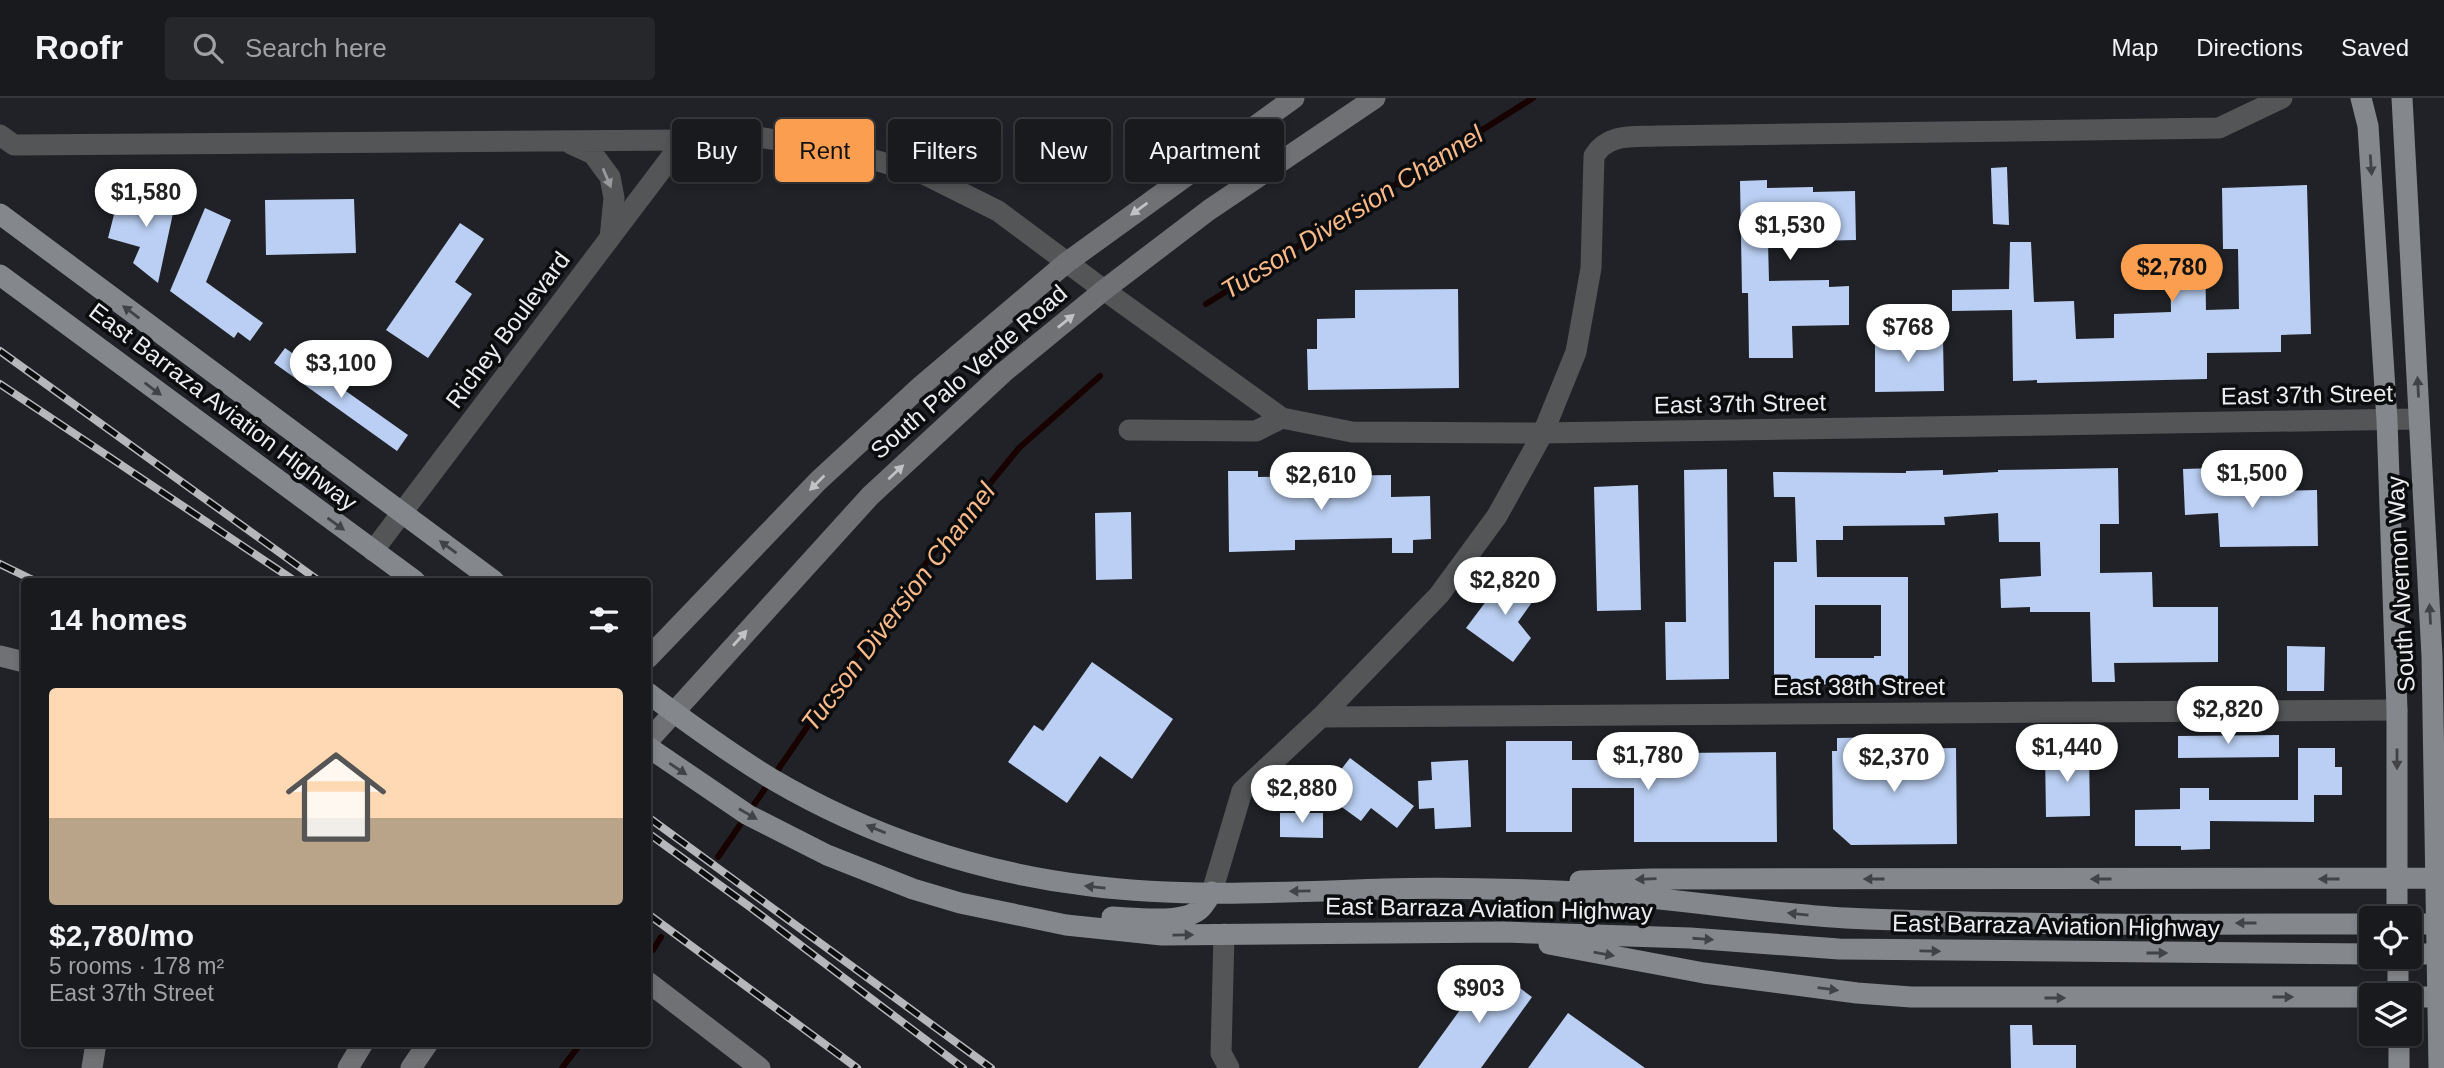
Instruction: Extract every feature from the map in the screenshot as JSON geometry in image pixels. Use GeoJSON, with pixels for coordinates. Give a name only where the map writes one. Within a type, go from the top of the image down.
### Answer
{"type":"FeatureCollection","features":[{"type":"Feature","properties":{"kind":"main road","name":"South Palo Verde Road"},"geometry":{"type":"LineString","coordinates":[[651,655],[818,481],[921,386],[1066,263],[1294,98]]}},
{"type":"Feature","properties":{"kind":"main road","name":"South Palo Verde Road"},"geometry":{"type":"LineString","coordinates":[[651,738],[870,496],[1004,372],[1104,290],[1209,210],[1375,98]]}},
{"type":"Feature","properties":{"kind":"main road","name":"South Alvernon Way"},"geometry":{"type":"LineString","coordinates":[[2361,98],[2368,126],[2387,420],[2397,710],[2397,899]]}},
{"type":"Feature","properties":{"kind":"main road","name":"South Alvernon Way"},"geometry":{"type":"LineString","coordinates":[[2402,98],[2432,656],[2441,963],[2439,1068]]}},
{"type":"Feature","properties":{"kind":"main road","name":"East Barraza Aviation Highway"},"geometry":{"type":"LineString","coordinates":[[0,214],[490,578]]}},
{"type":"Feature","properties":{"kind":"main road","name":"East Barraza Aviation Highway"},"geometry":{"type":"LineString","coordinates":[[0,275],[411,578]]}},
{"type":"Feature","properties":{"kind":"main road"},"geometry":{"type":"LineString","coordinates":[[0,656],[21,661]]}},
{"type":"Feature","properties":{"kind":"main road","name":"East Barraza Aviation Highway"},"geometry":{"type":"LineString","coordinates":[[651,695],[734,755],[810,800],[907,842],[987,867],[1090,886],[1212,892],[1393,889],[1581,892],[1841,918],[2013,924],[2359,924]]}},
{"type":"Feature","properties":{"kind":"main road","name":"East Barraza Aviation Highway"},"geometry":{"type":"LineString","coordinates":[[651,749],[748,815],[827,855],[913,889],[1014,915],[1115,931],[1162,935],[1503,932],[1690,938],[1839,949],[2359,954]]}},
{"type":"Feature","properties":{"kind":"main road"},"geometry":{"type":"LineString","coordinates":[[827,855],[958,895],[1056,912],[1164,919],[1185,916],[1200,910],[1212,892]]}},
{"type":"Feature","properties":{"kind":"main road"},"geometry":{"type":"LineString","coordinates":[[1393,889],[1652,878],[2397,899],[2439,885]]}},
{"type":"Feature","properties":{"kind":"main road"},"geometry":{"type":"LineString","coordinates":[[2422,924],[2444,924]]}},
{"type":"Feature","properties":{"kind":"main road"},"geometry":{"type":"LineString","coordinates":[[1390,934],[1484,937],[1556,945],[1704,973],[1857,993],[1911,997],[2359,997]]}},
{"type":"Feature","properties":{"kind":"main road"},"geometry":{"type":"LineString","coordinates":[[2422,957],[2441,963]]}},
{"type":"Feature","properties":{"kind":"main road"},"geometry":{"type":"LineString","coordinates":[[651,984],[760,1068]]}},
{"type":"Feature","properties":{"kind":"main road"},"geometry":{"type":"LineString","coordinates":[[2422,997],[2441,997]]}},
{"type":"Feature","properties":{"kind":"main road"},"geometry":{"type":"LineString","coordinates":[[2399,1046],[2399,1068]]}},
{"type":"Feature","properties":{"kind":"main road"},"geometry":{"type":"LineString","coordinates":[[92,1068],[95,1047]]}},
{"type":"Feature","properties":{"kind":"main road"},"geometry":{"type":"LineString","coordinates":[[348,1068],[361,1047]]}},
{"type":"Feature","properties":{"kind":"main road"},"geometry":{"type":"LineString","coordinates":[[411,1068],[425,1047]]}},
{"type":"Feature","properties":{"kind":"street"},"geometry":{"type":"LineString","coordinates":[[1212,892],[1242,792],[1321,717],[1439,595],[1497,516],[1543,433],[1576,352],[1591,268],[1594,156],[1609,139],[2219,128],[2283,98]]}},
{"type":"Feature","properties":{"kind":"street","name":"East 37th Street"},"geometry":{"type":"LineString","coordinates":[[0,135],[14,145],[672,140]]}},
{"type":"Feature","properties":{"kind":"street","name":"East 37th Street"},"geometry":{"type":"LineString","coordinates":[[761,138],[842,151],[924,174],[998,211],[1282,418],[1352,432],[1543,433],[2419,419]]}},
{"type":"Feature","properties":{"kind":"street"},"geometry":{"type":"LineString","coordinates":[[563,141],[593,154],[610,177],[614,198],[610,238]]}},
{"type":"Feature","properties":{"kind":"street","name":"Richey Boulevard"},"geometry":{"type":"LineString","coordinates":[[373,551],[672,156]]}},
{"type":"Feature","properties":{"kind":"street"},"geometry":{"type":"LineString","coordinates":[[1129,430],[1256,431],[1282,418]]}},
{"type":"Feature","properties":{"kind":"street","name":"East 38th Street"},"geometry":{"type":"LineString","coordinates":[[1321,717],[2397,710]]}},
{"type":"Feature","properties":{"kind":"street"},"geometry":{"type":"LineString","coordinates":[[1224,934],[1225,1060]]}},
{"type":"Feature","properties":{"kind":"building"},"geometry":{"type":"Polygon","coordinates":[[[2007,167],[2009,225],[1993,224],[1991,168],[2007,167]]]}},
{"type":"Feature","properties":{"kind":"building"},"geometry":{"type":"Polygon","coordinates":[[[1767,180],[1767,188],[1813,187],[1813,192],[1855,191],[1856,240],[1768,242],[1769,281],[1829,280],[1829,287],[1849,286],[1849,325],[1792,326],[1793,358],[1749,358],[1748,293],[1742,293],[1740,181],[1767,180]]]}},
{"type":"Feature","properties":{"kind":"building"},"geometry":{"type":"Polygon","coordinates":[[[2307,185],[2311,334],[2281,335],[2281,352],[2207,353],[2207,379],[2037,383],[2037,380],[2013,381],[2012,310],[1952,311],[1952,290],[2009,289],[2010,242],[2031,242],[2034,302],[2074,301],[2076,339],[2114,338],[2114,314],[2171,312],[2170,254],[2205,253],[2206,310],[2239,309],[2238,249],[2223,249],[2222,188],[2307,185]]]}},
{"type":"Feature","properties":{"kind":"building"},"geometry":{"type":"Polygon","coordinates":[[[178,190],[158,283],[133,263],[140,247],[108,238],[118,199],[149,205],[151,191],[178,190]]]}},
{"type":"Feature","properties":{"kind":"building"},"geometry":{"type":"Polygon","coordinates":[[[354,199],[356,253],[266,255],[265,200],[354,199]]]}},
{"type":"Feature","properties":{"kind":"building"},"geometry":{"type":"Polygon","coordinates":[[[205,208],[231,220],[206,282],[263,323],[250,341],[238,332],[234,338],[170,291],[205,208]]]}},
{"type":"Feature","properties":{"kind":"building"},"geometry":{"type":"Polygon","coordinates":[[[460,223],[484,239],[455,282],[472,294],[428,358],[386,330],[460,223]]]}},
{"type":"Feature","properties":{"kind":"building"},"geometry":{"type":"Polygon","coordinates":[[[1458,289],[1459,388],[1308,390],[1307,349],[1317,349],[1317,319],[1355,318],[1355,290],[1458,289]]]}},
{"type":"Feature","properties":{"kind":"building"},"geometry":{"type":"Polygon","coordinates":[[[1901,330],[1902,340],[1943,339],[1944,391],[1875,392],[1875,331],[1901,330]]]}},
{"type":"Feature","properties":{"kind":"building"},"geometry":{"type":"Polygon","coordinates":[[[285,348],[408,435],[397,451],[274,363],[285,348]]]}},
{"type":"Feature","properties":{"kind":"building"},"geometry":{"type":"Polygon","coordinates":[[[2118,468],[2119,524],[2100,524],[2100,573],[2152,572],[2153,607],[2218,607],[2218,662],[2114,663],[2115,682],[2092,682],[2090,612],[2030,612],[2030,607],[2001,608],[2000,579],[2041,576],[2040,542],[1999,542],[1998,513],[1944,517],[1945,525],[1843,526],[1843,540],[1816,540],[1817,577],[1908,577],[1908,685],[1774,684],[1774,562],[1797,562],[1795,497],[1774,497],[1773,472],[1906,473],[1943,470],[1943,475],[1998,470],[2118,468]],[[1815,605],[1815,658],[1881,656],[1881,605],[1815,605]]]}},
{"type":"Feature","properties":{"kind":"building"},"geometry":{"type":"Polygon","coordinates":[[[2217,468],[2217,471],[2230,470],[2231,484],[2274,484],[2274,491],[2317,490],[2318,546],[2220,547],[2218,513],[2185,515],[2183,469],[2217,468]]]}},
{"type":"Feature","properties":{"kind":"building"},"geometry":{"type":"Polygon","coordinates":[[[1727,469],[1729,679],[1666,680],[1665,622],[1686,622],[1684,470],[1727,469]]]}},
{"type":"Feature","properties":{"kind":"building"},"geometry":{"type":"Polygon","coordinates":[[[1228,471],[1258,471],[1258,477],[1391,475],[1391,497],[1430,496],[1431,539],[1413,540],[1413,553],[1392,553],[1392,538],[1295,540],[1295,550],[1229,552],[1228,471]]]}},
{"type":"Feature","properties":{"kind":"building"},"geometry":{"type":"Polygon","coordinates":[[[1638,485],[1641,610],[1597,611],[1594,487],[1638,485]]]}},
{"type":"Feature","properties":{"kind":"building"},"geometry":{"type":"Polygon","coordinates":[[[1131,512],[1132,579],[1096,580],[1095,513],[1131,512]]]}},
{"type":"Feature","properties":{"kind":"building"},"geometry":{"type":"Polygon","coordinates":[[[1508,572],[1538,594],[1518,622],[1531,638],[1513,662],[1466,628],[1508,572]]]}},
{"type":"Feature","properties":{"kind":"building"},"geometry":{"type":"Polygon","coordinates":[[[2287,646],[2325,647],[2324,691],[2287,691],[2287,646]]]}},
{"type":"Feature","properties":{"kind":"building"},"geometry":{"type":"Polygon","coordinates":[[[1092,662],[1173,719],[1132,779],[1100,756],[1067,803],[1008,762],[1034,725],[1043,731],[1092,662]]]}},
{"type":"Feature","properties":{"kind":"building"},"geometry":{"type":"Polygon","coordinates":[[[2279,735],[2279,757],[2178,758],[2178,736],[2279,735]]]}},
{"type":"Feature","properties":{"kind":"building"},"geometry":{"type":"Polygon","coordinates":[[[1888,737],[1888,749],[1956,748],[1957,844],[1851,845],[1833,829],[1832,751],[1837,751],[1837,738],[1888,737]]]}},
{"type":"Feature","properties":{"kind":"building"},"geometry":{"type":"Polygon","coordinates":[[[1506,741],[1572,741],[1572,760],[1634,760],[1634,748],[1681,748],[1681,753],[1776,752],[1777,842],[1634,842],[1634,788],[1572,788],[1572,832],[1506,832],[1506,741]]]}},
{"type":"Feature","properties":{"kind":"building"},"geometry":{"type":"Polygon","coordinates":[[[2298,748],[2335,748],[2335,767],[2342,767],[2342,795],[2314,795],[2314,822],[2210,821],[2210,849],[2181,850],[2181,846],[2135,846],[2135,810],[2180,809],[2180,788],[2209,788],[2209,800],[2298,800],[2298,748]]]}},
{"type":"Feature","properties":{"kind":"building"},"geometry":{"type":"Polygon","coordinates":[[[2045,752],[2089,752],[2090,816],[2046,817],[2045,752]]]}},
{"type":"Feature","properties":{"kind":"building"},"geometry":{"type":"Polygon","coordinates":[[[1350,758],[1414,806],[1397,828],[1371,808],[1361,821],[1328,797],[1338,784],[1333,780],[1350,758]]]}},
{"type":"Feature","properties":{"kind":"building"},"geometry":{"type":"Polygon","coordinates":[[[1468,760],[1471,827],[1435,829],[1434,808],[1419,809],[1418,781],[1432,780],[1431,762],[1468,760]]]}},
{"type":"Feature","properties":{"kind":"building"},"geometry":{"type":"Polygon","coordinates":[[[1280,813],[1323,813],[1323,838],[1280,837],[1280,813]]]}},
{"type":"Feature","properties":{"kind":"building"},"geometry":{"type":"Polygon","coordinates":[[[1491,967],[1532,997],[1481,1068],[1418,1068],[1491,967]]]}},
{"type":"Feature","properties":{"kind":"building"},"geometry":{"type":"Polygon","coordinates":[[[1568,1013],[1645,1068],[1528,1068],[1568,1013]]]}},
{"type":"Feature","properties":{"kind":"building"},"geometry":{"type":"Polygon","coordinates":[[[2010,1025],[2032,1025],[2033,1045],[2076,1045],[2076,1068],[2011,1068],[2010,1025]]]}},
{"type":"Feature","properties":{"kind":"waterway","name":"Tucson Diversion Channel"},"geometry":{"type":"LineString","coordinates":[[1206,304],[1533,98]]}},
{"type":"Feature","properties":{"kind":"waterway","name":"Tucson Diversion Channel"},"geometry":{"type":"LineString","coordinates":[[718,857],[847,669],[939,546],[1019,448],[1100,376]]}},
{"type":"Feature","properties":{"kind":"waterway"},"geometry":{"type":"LineString","coordinates":[[653,950],[661,937]]}},
{"type":"Feature","properties":{"kind":"waterway","name":"Tucson Diversion Channel"},"geometry":{"type":"LineString","coordinates":[[562,1068],[578,1047]]}},
{"type":"Feature","properties":{"kind":"railway"},"geometry":{"type":"LineString","coordinates":[[0,351],[315,578]]}},
{"type":"Feature","properties":{"kind":"railway"},"geometry":{"type":"LineString","coordinates":[[0,384],[291,578]]}},
{"type":"Feature","properties":{"kind":"railway"},"geometry":{"type":"LineString","coordinates":[[0,564],[29,578]]}},
{"type":"Feature","properties":{"kind":"railway"},"geometry":{"type":"LineString","coordinates":[[651,819],[991,1068]]}},
{"type":"Feature","properties":{"kind":"railway"},"geometry":{"type":"LineString","coordinates":[[651,835],[963,1068]]}},
{"type":"Feature","properties":{"kind":"railway"},"geometry":{"type":"LineString","coordinates":[[651,916],[857,1068]]}}]}
